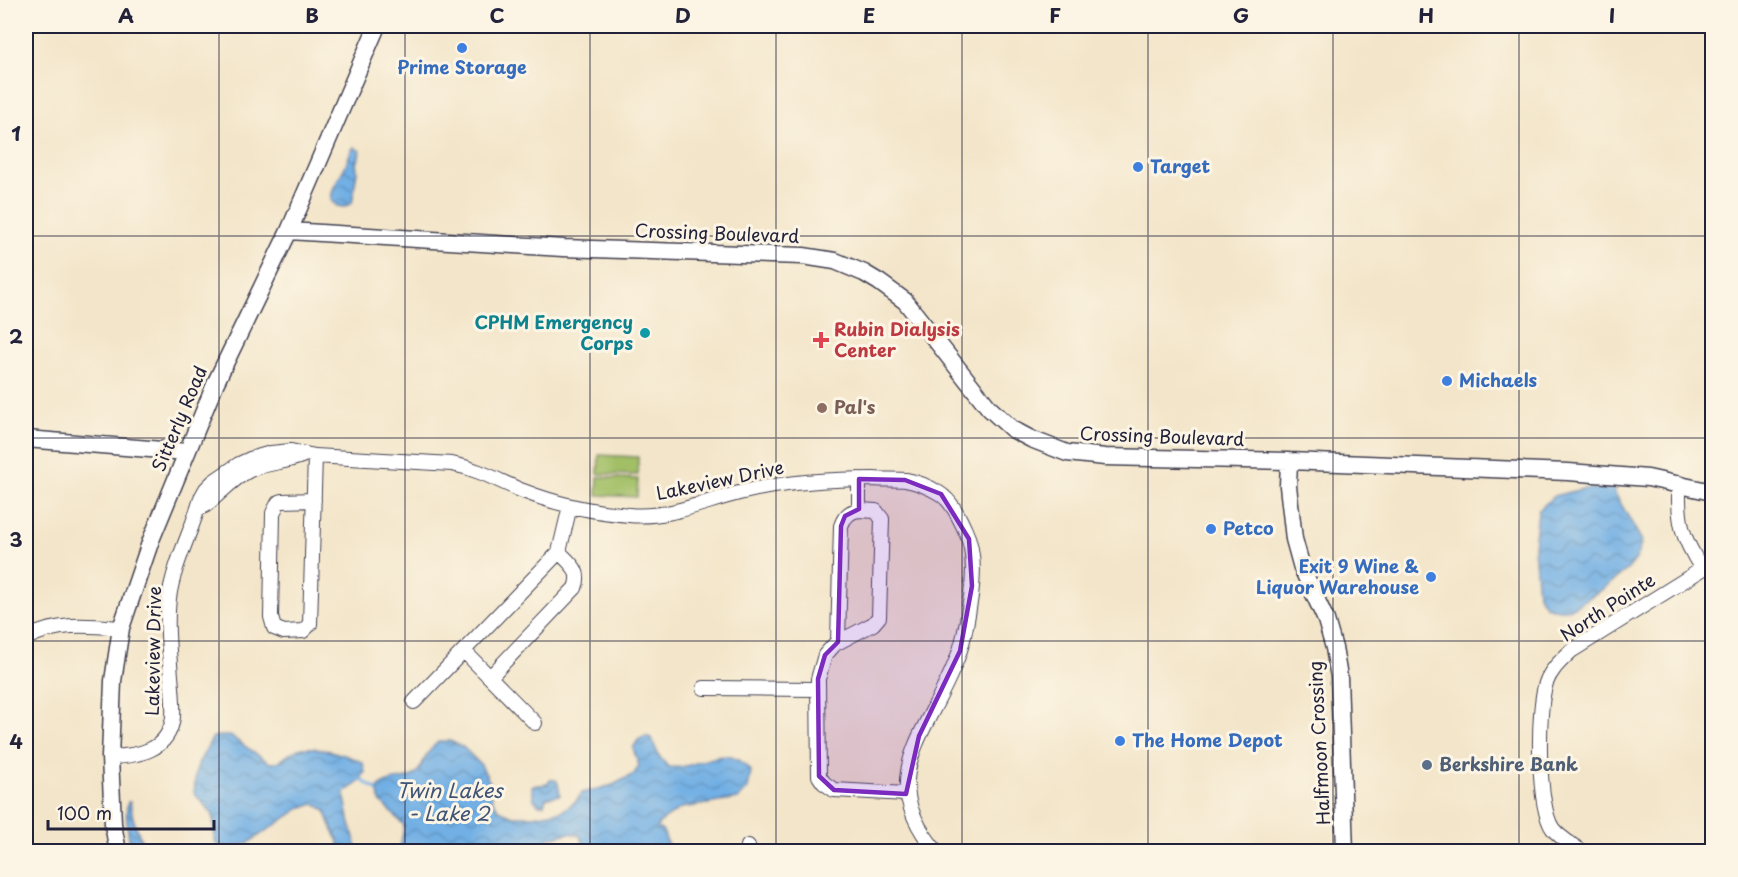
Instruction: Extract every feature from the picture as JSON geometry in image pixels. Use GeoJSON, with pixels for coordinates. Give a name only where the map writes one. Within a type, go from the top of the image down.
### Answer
{"type":"FeatureCollection","features":[{"type":"Feature","properties":{"kind":"street","name":"Sitterly Road"},"geometry":{"type":"LineString","coordinates":[[118,852],[113,824],[110,757],[113,681],[121,628],[151,540],[216,382],[290,231],[377,26]]}},
{"type":"Feature","properties":{"kind":"street","name":"Crossing Boulevard"},"geometry":{"type":"LineString","coordinates":[[290,231],[563,248],[802,256],[835,261],[864,273],[905,301],[989,408],[1012,429],[1067,453],[1104,457],[1289,461],[1568,472],[1648,478],[1713,492]]}},
{"type":"Feature","properties":{"kind":"street"},"geometry":{"type":"LineString","coordinates":[[26,439],[187,452]]}},
{"type":"Feature","properties":{"kind":"street"},"geometry":{"type":"LineString","coordinates":[[310,455],[314,500],[310,624],[303,631],[284,632],[274,628],[271,617],[273,513],[275,507],[282,501],[314,500]]}},
{"type":"Feature","properties":{"kind":"street","name":"Lakeview Drive"},"geometry":{"type":"LineString","coordinates":[[110,757],[148,752],[164,739],[170,729],[173,702],[168,637],[172,577],[198,508],[206,505],[249,471],[310,455],[452,464],[471,468],[523,490],[570,506],[631,516],[659,514],[792,483],[859,479],[905,480],[920,483],[941,494],[957,513],[969,539],[973,560],[967,627],[960,651],[919,736],[906,779],[909,805],[928,849]]}},
{"type":"Feature","properties":{"kind":"street","name":"Halfmoon Crossing"},"geometry":{"type":"LineString","coordinates":[[1289,461],[1288,486],[1294,539],[1302,568],[1326,620],[1340,677],[1345,852]]}},
{"type":"Feature","properties":{"kind":"street"},"geometry":{"type":"LineString","coordinates":[[859,479],[859,510]]}},
{"type":"Feature","properties":{"kind":"street","name":"North Pointe"},"geometry":{"type":"LineString","coordinates":[[1582,852],[1553,829],[1546,814],[1541,781],[1539,732],[1545,686],[1552,670],[1571,651],[1707,566],[1689,548],[1684,535],[1680,518],[1679,483]]}},
{"type":"Feature","properties":{"kind":"street"},"geometry":{"type":"LineString","coordinates":[[414,702],[559,552],[570,506]]}},
{"type":"Feature","properties":{"kind":"street"},"geometry":{"type":"LineString","coordinates":[[838,642],[841,526],[845,516],[849,513],[859,510],[876,511],[882,519],[879,612],[877,621],[838,642],[825,655],[818,679],[819,776],[829,787],[840,791],[906,794]]}},
{"type":"Feature","properties":{"kind":"street"},"geometry":{"type":"LineString","coordinates":[[490,677],[574,588],[578,580],[576,572],[559,552]]}},
{"type":"Feature","properties":{"kind":"street"},"geometry":{"type":"LineString","coordinates":[[26,638],[54,627],[80,624],[121,628]]}},
{"type":"Feature","properties":{"kind":"street"},"geometry":{"type":"LineString","coordinates":[[464,651],[535,723]]}},
{"type":"Feature","properties":{"kind":"street"},"geometry":{"type":"LineString","coordinates":[[704,688],[818,689]]}},
{"type":"Feature","properties":{"kind":"highlighted area"},"geometry":{"type":"Polygon","coordinates":[[[859,479],[905,480],[941,494],[969,539],[972,586],[960,651],[919,736],[906,794],[834,790],[819,776],[818,679],[825,655],[838,642],[841,526],[845,516],[859,509],[859,479]]]}},
{"type":"Feature","properties":{"kind":"green space"},"geometry":{"type":"Polygon","coordinates":[[[599,455],[638,457],[638,475],[598,474],[599,455]]]}},
{"type":"Feature","properties":{"kind":"green space"},"geometry":{"type":"Polygon","coordinates":[[[598,477],[638,479],[637,497],[597,495],[598,477]]]}},
{"type":"Feature","properties":{"kind":"water"},"geometry":{"type":"Polygon","coordinates":[[[354,147],[360,151],[358,161],[356,161],[357,171],[352,203],[344,207],[337,206],[331,200],[333,190],[354,147]]]}},
{"type":"Feature","properties":{"kind":"water"},"geometry":{"type":"Polygon","coordinates":[[[1612,488],[1642,541],[1636,559],[1628,569],[1603,589],[1572,608],[1558,610],[1546,606],[1538,595],[1534,547],[1538,511],[1554,496],[1583,489],[1612,488]]]}},
{"type":"Feature","properties":{"kind":"water"},"geometry":{"type":"Polygon","coordinates":[[[230,736],[270,763],[278,762],[299,749],[313,748],[332,751],[363,763],[365,772],[359,782],[344,793],[358,851],[338,851],[339,841],[325,810],[315,804],[302,807],[248,843],[225,849],[219,847],[215,841],[213,815],[194,793],[199,762],[213,737],[230,736]]]}},
{"type":"Feature","properties":{"kind":"water","name":"Twin Lakes - Lake 2"},"geometry":{"type":"Polygon","coordinates":[[[646,736],[651,738],[659,756],[668,767],[691,765],[721,756],[731,757],[741,762],[751,771],[748,789],[738,799],[681,808],[659,823],[657,828],[663,831],[670,851],[583,851],[583,841],[579,835],[569,833],[549,838],[537,851],[505,851],[461,844],[450,846],[443,851],[401,851],[404,825],[380,801],[377,790],[389,781],[408,778],[416,774],[435,744],[439,741],[450,741],[463,747],[481,765],[490,783],[492,799],[499,810],[513,816],[533,816],[562,811],[576,801],[582,793],[613,785],[634,774],[639,766],[633,748],[638,740],[646,736]]]}},
{"type":"Feature","properties":{"kind":"water"},"geometry":{"type":"Polygon","coordinates":[[[550,780],[556,780],[558,783],[560,795],[546,798],[544,804],[539,805],[534,800],[532,786],[548,784],[550,780]]]}},
{"type":"Feature","properties":{"kind":"water"},"geometry":{"type":"Polygon","coordinates":[[[128,802],[130,802],[133,818],[145,851],[131,851],[127,820],[128,802]]]}},
{"type":"Feature","properties":{"kind":"waterway"},"geometry":{"type":"LineString","coordinates":[[360,779],[377,790]]}},
{"type":"Feature","properties":{"kind":"place","name":"Prime Storage"},"geometry":{"type":"Point","coordinates":[462,48]}},
{"type":"Feature","properties":{"kind":"place","name":"Target"},"geometry":{"type":"Point","coordinates":[1138,167]}},
{"type":"Feature","properties":{"kind":"place","name":"CPHM Emergency Corps"},"geometry":{"type":"Point","coordinates":[645,333]}},
{"type":"Feature","properties":{"kind":"place","name":"Rubin Dialysis Center"},"geometry":{"type":"Point","coordinates":[821,340]}},
{"type":"Feature","properties":{"kind":"place","name":"Michaels"},"geometry":{"type":"Point","coordinates":[1447,381]}},
{"type":"Feature","properties":{"kind":"place","name":"Pal's"},"geometry":{"type":"Point","coordinates":[822,408]}},
{"type":"Feature","properties":{"kind":"place","name":"Petco"},"geometry":{"type":"Point","coordinates":[1211,529]}},
{"type":"Feature","properties":{"kind":"place","name":"Exit 9 Wine & Liquor Warehouse"},"geometry":{"type":"Point","coordinates":[1431,577]}},
{"type":"Feature","properties":{"kind":"place","name":"The Home Depot"},"geometry":{"type":"Point","coordinates":[1120,741]}},
{"type":"Feature","properties":{"kind":"place","name":"Berkshire Bank"},"geometry":{"type":"Point","coordinates":[1427,765]}}]}
